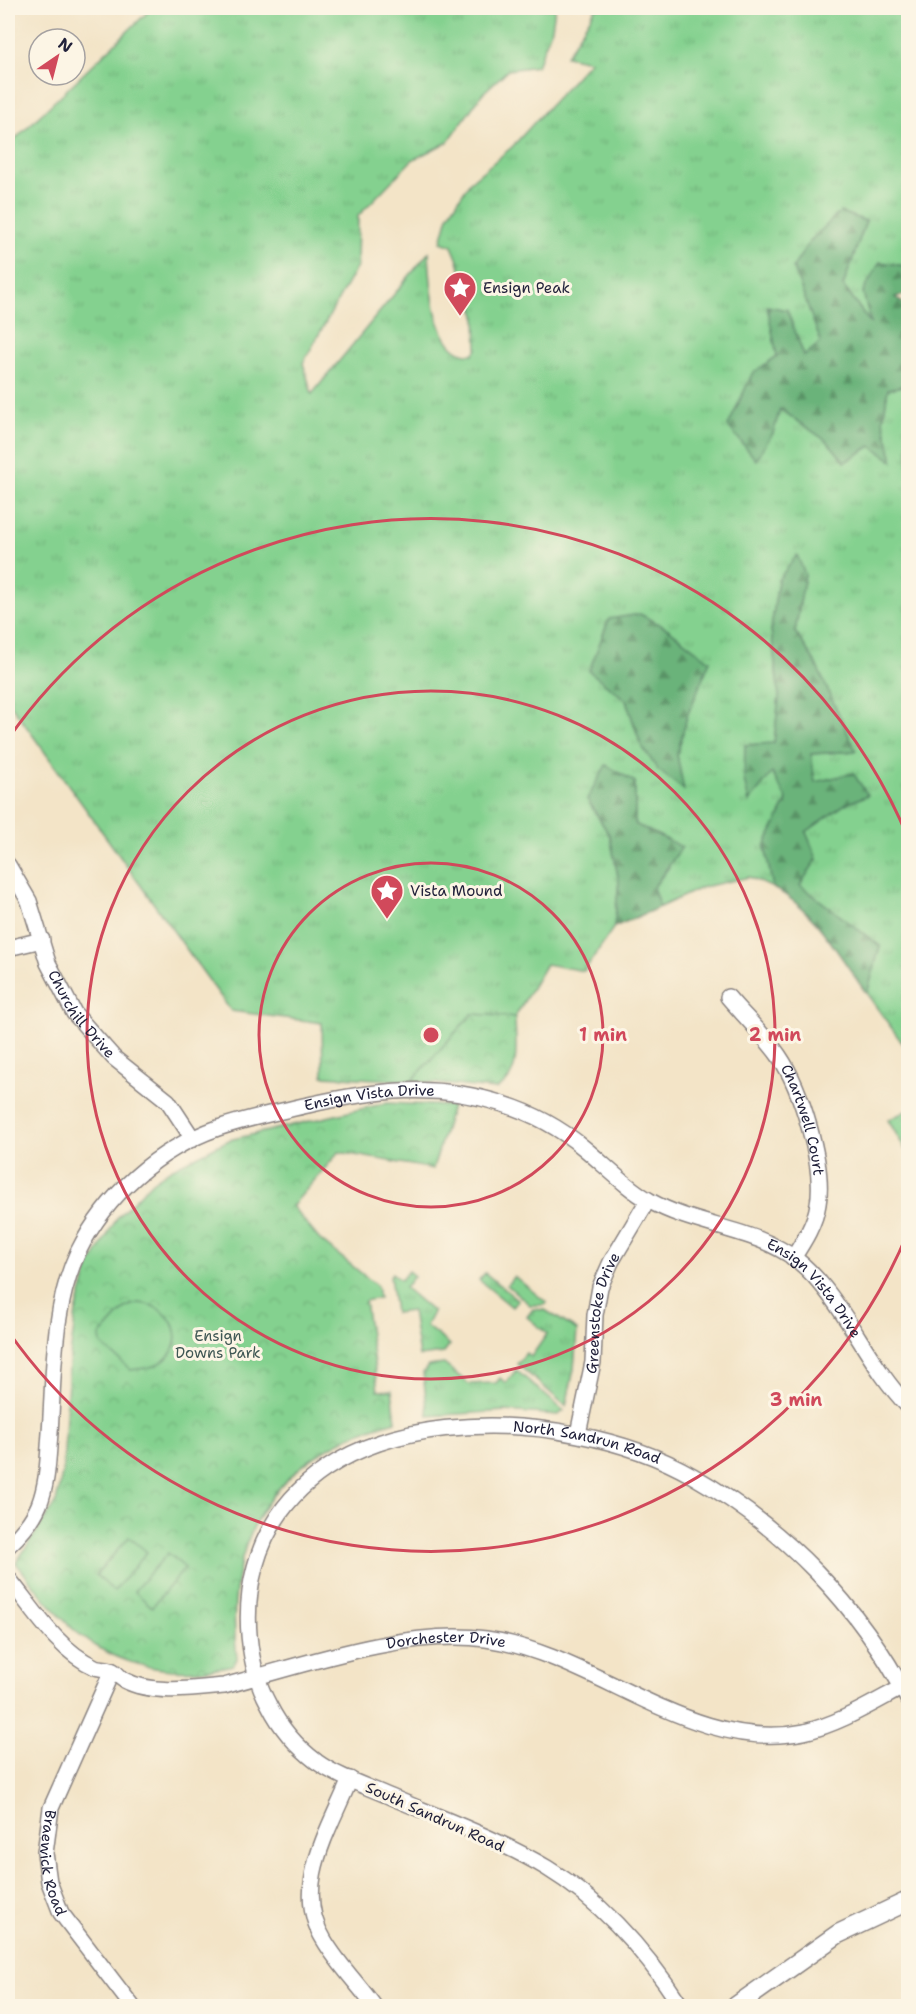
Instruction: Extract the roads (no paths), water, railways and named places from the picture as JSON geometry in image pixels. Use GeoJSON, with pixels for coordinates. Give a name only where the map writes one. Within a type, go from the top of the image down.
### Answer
{"type":"FeatureCollection","features":[{"type":"Feature","properties":{"kind":"street","name":"Churchill Drive"},"geometry":{"type":"LineString","coordinates":[[8,865],[29,901],[55,981],[86,1029],[114,1058],[168,1101],[193,1139]]}},
{"type":"Feature","properties":{"kind":"street"},"geometry":{"type":"LineString","coordinates":[[8,948],[42,940]]}},
{"type":"Feature","properties":{"kind":"street","name":"Chartwell Court"},"geometry":{"type":"LineString","coordinates":[[728,997],[771,1045],[789,1073],[802,1106],[811,1141],[819,1177],[818,1204],[812,1225],[793,1257]]}},
{"type":"Feature","properties":{"kind":"street","name":"Ensign Vista Drive"},"geometry":{"type":"LineString","coordinates":[[8,1546],[20,1535],[33,1517],[45,1485],[56,1342],[67,1284],[78,1253],[120,1190],[147,1167],[193,1139],[246,1119],[363,1093],[410,1089],[456,1092],[504,1104],[550,1125],[580,1145],[648,1200],[670,1211],[769,1244],[793,1257],[823,1285],[874,1366],[909,1406]]}},
{"type":"Feature","properties":{"kind":"street","name":"Greenstoke Drive"},"geometry":{"type":"LineString","coordinates":[[578,1434],[593,1362],[595,1315],[600,1287],[611,1262],[648,1200]]}},
{"type":"Feature","properties":{"kind":"street","name":"North Sandrun Road"},"geometry":{"type":"LineString","coordinates":[[249,1597],[257,1559],[284,1508],[311,1479],[350,1454],[393,1439],[467,1428],[523,1427],[578,1434],[636,1450],[691,1474],[777,1534],[827,1583],[868,1633],[906,1693]]}},
{"type":"Feature","properties":{"kind":"street","name":"Dorchester Drive"},"geometry":{"type":"LineString","coordinates":[[8,1578],[69,1648],[95,1667],[112,1671],[124,1680],[171,1689],[224,1686],[412,1639],[484,1639],[522,1646],[558,1658],[706,1726],[756,1736],[788,1734],[818,1728],[906,1693]]}},
{"type":"Feature","properties":{"kind":"street","name":"South Sandrun Road"},"geometry":{"type":"LineString","coordinates":[[249,1597],[249,1629],[257,1677],[269,1706],[294,1741],[321,1765],[490,1839],[566,1881],[624,1931],[660,1975],[681,2007]]}},
{"type":"Feature","properties":{"kind":"street","name":"Braewick Road"},"geometry":{"type":"LineString","coordinates":[[112,1671],[51,1808],[45,1853],[49,1882],[62,1913],[132,2007]]}},
{"type":"Feature","properties":{"kind":"street"},"geometry":{"type":"LineString","coordinates":[[350,1779],[317,1857],[311,1904],[322,1938],[374,2007]]}},
{"type":"Feature","properties":{"kind":"street"},"geometry":{"type":"LineString","coordinates":[[736,2007],[838,1934],[909,1901]]}},
{"type":"Feature","properties":{"kind":"place","name":"Ensign Peak"},"geometry":{"type":"Point","coordinates":[460,317]}},
{"type":"Feature","properties":{"kind":"place","name":"Vista Mound"},"geometry":{"type":"Point","coordinates":[387,920]}},
{"type":"Feature","properties":{"kind":"park label","name":"Ensign Downs Park"},"geometry":{"type":"Point","coordinates":[218,1344]}}]}
